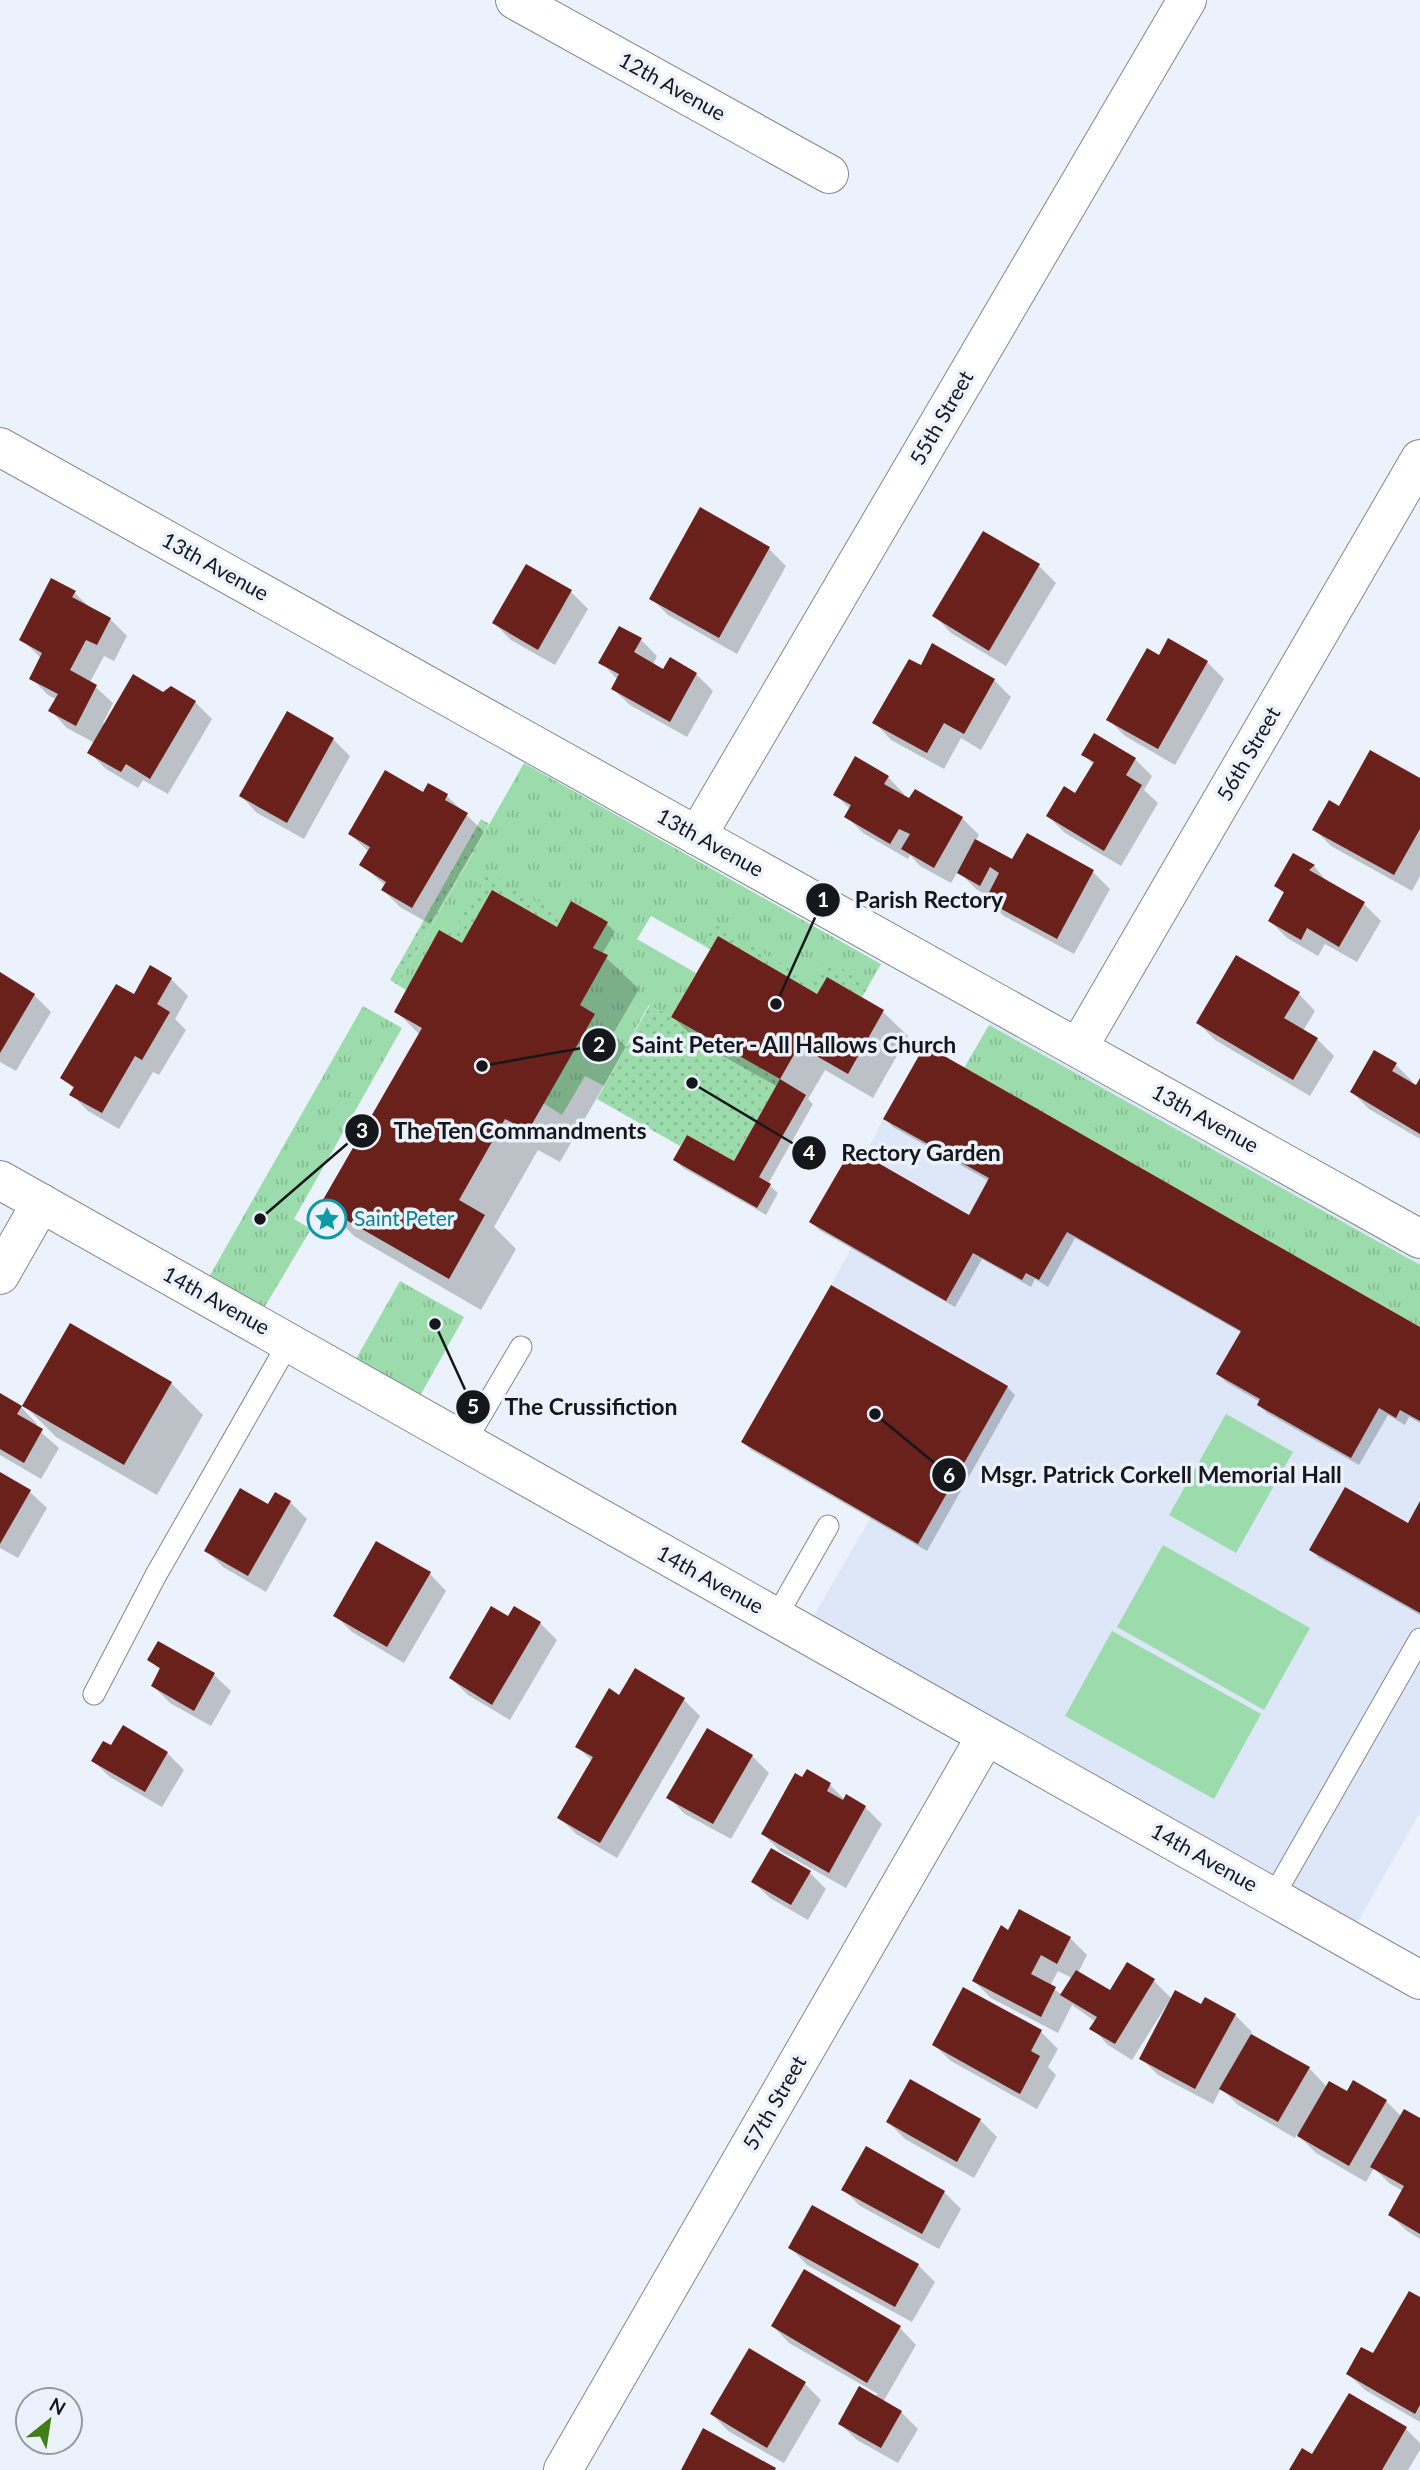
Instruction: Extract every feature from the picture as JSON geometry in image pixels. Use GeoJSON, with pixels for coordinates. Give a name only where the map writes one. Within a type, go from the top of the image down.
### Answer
{"type":"FeatureCollection","features":[{"type":"Feature","properties":{"kind":"street","name":"12th Avenue"},"geometry":{"type":"LineString","coordinates":[[515,0],[828,174]]}},
{"type":"Feature","properties":{"kind":"street","name":"55th Street"},"geometry":{"type":"LineString","coordinates":[[697,836],[1187,0]]}},
{"type":"Feature","properties":{"kind":"street","name":"13th Avenue"},"geometry":{"type":"LineString","coordinates":[[0,447],[1420,1238]]}},
{"type":"Feature","properties":{"kind":"street","name":"56th Street"},"geometry":{"type":"LineString","coordinates":[[1078,1048],[1420,459]]}},
{"type":"Feature","properties":{"kind":"street","name":"14th Avenue"},"geometry":{"type":"LineString","coordinates":[[0,1180],[1420,1980]]}},
{"type":"Feature","properties":{"kind":"street"},"geometry":{"type":"LineString","coordinates":[[0,1275],[41,1203]]}},
{"type":"Feature","properties":{"kind":"street","name":"57th Street"},"geometry":{"type":"LineString","coordinates":[[562,2470],[986,1736]]}},
{"type":"Feature","properties":{"kind":"lane"},"geometry":{"type":"LineString","coordinates":[[94,1694],[156,1575],[289,1342]]}},
{"type":"Feature","properties":{"kind":"lane"},"geometry":{"type":"LineString","coordinates":[[465,1442],[521,1347]]}},
{"type":"Feature","properties":{"kind":"lane"},"geometry":{"type":"LineString","coordinates":[[776,1617],[828,1526]]}},
{"type":"Feature","properties":{"kind":"lane"},"geometry":{"type":"LineString","coordinates":[[1273,1897],[1420,1639]]}},
{"type":"Feature","properties":{"kind":"shaded area"},"geometry":{"type":"Polygon","coordinates":[[[1001,1005],[1420,1239],[1420,1813],[1348,1939],[804,1633],[871,1517],[919,1543],[1008,1386],[831,1285],[852,1247],[809,1222],[852,1148],[865,1155],[883,1119],[926,1048],[965,1068],[1001,1005]]]}},
{"type":"Feature","properties":{"kind":"green space"},"geometry":{"type":"Polygon","coordinates":[[[524,763],[881,964],[862,997],[827,977],[817,994],[718,936],[710,949],[651,916],[637,939],[696,973],[671,1017],[649,1005],[604,1086],[585,1076],[562,1115],[543,1103],[594,1014],[580,1005],[607,955],[593,948],[607,922],[572,901],[557,927],[492,890],[462,943],[406,990],[398,985],[524,763]]]}},
{"type":"Feature","properties":{"kind":"green space"},"geometry":{"type":"Polygon","coordinates":[[[481,819],[489,824],[398,985],[390,980],[481,819]]]}},
{"type":"Feature","properties":{"kind":"green space"},"geometry":{"type":"Polygon","coordinates":[[[487,872],[563,916],[557,927],[492,890],[462,943],[450,937],[487,872]]]}},
{"type":"Feature","properties":{"kind":"green space"},"geometry":{"type":"Polygon","coordinates":[[[714,924],[813,982],[826,959],[869,985],[862,997],[827,977],[817,994],[718,936],[710,949],[702,944],[714,924]]]}},
{"type":"Feature","properties":{"kind":"green space"},"geometry":{"type":"Polygon","coordinates":[[[650,1005],[780,1079],[734,1161],[687,1135],[680,1146],[597,1099],[650,1005]]]}},
{"type":"Feature","properties":{"kind":"green space"},"geometry":{"type":"Polygon","coordinates":[[[363,1006],[402,1028],[294,1219],[311,1229],[264,1308],[209,1277],[363,1006]]]}},
{"type":"Feature","properties":{"kind":"green space"},"geometry":{"type":"Polygon","coordinates":[[[989,1025],[1420,1265],[1420,1327],[964,1068],[989,1025]]]}},
{"type":"Feature","properties":{"kind":"green space"},"geometry":{"type":"Polygon","coordinates":[[[400,1281],[464,1317],[420,1396],[356,1359],[400,1281]]]}},
{"type":"Feature","properties":{"kind":"green space"},"geometry":{"type":"Polygon","coordinates":[[[1226,1414],[1293,1452],[1236,1553],[1169,1515],[1226,1414]]]}},
{"type":"Feature","properties":{"kind":"green space"},"geometry":{"type":"Polygon","coordinates":[[[1163,1545],[1310,1628],[1264,1710],[1117,1627],[1163,1545]]]}},
{"type":"Feature","properties":{"kind":"green space"},"geometry":{"type":"Polygon","coordinates":[[[1112,1631],[1261,1714],[1214,1799],[1065,1716],[1112,1631]]]}},
{"type":"Feature","properties":{"kind":"building"},"geometry":{"type":"Polygon","coordinates":[[[700,507],[770,547],[719,638],[649,599],[700,507]]]}},
{"type":"Feature","properties":{"kind":"building"},"geometry":{"type":"Polygon","coordinates":[[[983,531],[1040,564],[989,651],[932,616],[983,531]]]}},
{"type":"Feature","properties":{"kind":"building"},"geometry":{"type":"Polygon","coordinates":[[[526,564],[572,590],[538,650],[492,623],[526,564]]]}},
{"type":"Feature","properties":{"kind":"building"},"geometry":{"type":"Polygon","coordinates":[[[51,578],[76,591],[72,597],[111,618],[97,645],[86,640],[70,670],[97,685],[76,726],[48,711],[58,694],[29,679],[42,653],[19,640],[51,578]]]}},
{"type":"Feature","properties":{"kind":"building"},"geometry":{"type":"Polygon","coordinates":[[[619,626],[642,638],[634,652],[663,669],[670,657],[697,673],[670,722],[611,689],[619,674],[598,663],[619,626]]]}},
{"type":"Feature","properties":{"kind":"building"},"geometry":{"type":"Polygon","coordinates":[[[1168,638],[1208,661],[1158,749],[1106,720],[1147,648],[1159,655],[1168,638]]]}},
{"type":"Feature","properties":{"kind":"building"},"geometry":{"type":"Polygon","coordinates":[[[932,643],[995,679],[964,734],[944,723],[927,753],[872,723],[909,659],[921,665],[932,643]]]}},
{"type":"Feature","properties":{"kind":"building"},"geometry":{"type":"Polygon","coordinates":[[[133,674],[163,692],[171,686],[196,701],[150,779],[126,764],[121,772],[87,753],[133,674]]]}},
{"type":"Feature","properties":{"kind":"building"},"geometry":{"type":"Polygon","coordinates":[[[287,711],[334,738],[287,823],[239,796],[287,711]]]}},
{"type":"Feature","properties":{"kind":"building"},"geometry":{"type":"Polygon","coordinates":[[[1094,733],[1136,758],[1126,775],[1142,785],[1104,851],[1046,816],[1064,786],[1075,793],[1094,762],[1081,755],[1094,733]]]}},
{"type":"Feature","properties":{"kind":"building"},"geometry":{"type":"Polygon","coordinates":[[[1370,750],[1420,778],[1420,829],[1394,875],[1312,830],[1329,800],[1339,806],[1370,750]]]}},
{"type":"Feature","properties":{"kind":"building"},"geometry":{"type":"Polygon","coordinates":[[[855,756],[889,776],[884,784],[909,798],[915,789],[963,817],[934,868],[901,849],[910,834],[899,829],[890,844],[844,817],[851,805],[833,795],[855,756]]]}},
{"type":"Feature","properties":{"kind":"building"},"geometry":{"type":"Polygon","coordinates":[[[385,770],[423,792],[428,783],[448,794],[445,800],[468,813],[412,908],[381,890],[386,882],[359,865],[370,847],[348,834],[385,770]]]}},
{"type":"Feature","properties":{"kind":"building"},"geometry":{"type":"Polygon","coordinates":[[[1027,833],[1094,870],[1057,939],[985,900],[999,873],[990,867],[980,886],[957,873],[975,839],[1012,859],[1027,833]]]}},
{"type":"Feature","properties":{"kind":"building"},"geometry":{"type":"Polygon","coordinates":[[[1293,853],[1315,865],[1309,870],[1365,902],[1339,947],[1307,928],[1301,940],[1268,921],[1284,892],[1274,886],[1293,853]]]}},
{"type":"Feature","properties":{"kind":"building"},"geometry":{"type":"Polygon","coordinates":[[[492,890],[557,927],[571,901],[608,922],[593,948],[608,955],[580,1005],[595,1014],[528,1131],[505,1119],[459,1200],[485,1215],[449,1279],[320,1205],[422,1028],[394,1012],[439,930],[462,943],[492,890]]]}},
{"type":"Feature","properties":{"kind":"building"},"geometry":{"type":"Polygon","coordinates":[[[718,936],[817,994],[827,977],[884,1010],[848,1074],[799,1046],[780,1079],[671,1017],[718,936]]]}},
{"type":"Feature","properties":{"kind":"building"},"geometry":{"type":"Polygon","coordinates":[[[1236,955],[1300,992],[1284,1018],[1318,1038],[1293,1080],[1196,1023],[1236,955]]]}},
{"type":"Feature","properties":{"kind":"building"},"geometry":{"type":"Polygon","coordinates":[[[150,965],[172,978],[157,1004],[170,1012],[142,1060],[135,1056],[102,1113],[69,1095],[74,1087],[60,1078],[116,984],[134,994],[150,965]]]}},
{"type":"Feature","properties":{"kind":"building"},"geometry":{"type":"Polygon","coordinates":[[[0,972],[35,994],[0,1053],[0,972]]]}},
{"type":"Feature","properties":{"kind":"building"},"geometry":{"type":"Polygon","coordinates":[[[925,1045],[1420,1327],[1420,1421],[1400,1410],[1396,1418],[1379,1408],[1351,1458],[1257,1405],[1260,1399],[1216,1374],[1241,1331],[1067,1232],[1039,1280],[1026,1273],[1022,1280],[973,1253],[946,1301],[809,1222],[852,1148],[969,1215],[989,1178],[883,1119],[925,1045]]]}},
{"type":"Feature","properties":{"kind":"building"},"geometry":{"type":"Polygon","coordinates":[[[1374,1050],[1397,1063],[1392,1071],[1416,1085],[1420,1078],[1420,1134],[1350,1092],[1374,1050]]]}},
{"type":"Feature","properties":{"kind":"building"},"geometry":{"type":"Polygon","coordinates":[[[780,1079],[806,1095],[759,1177],[771,1184],[757,1208],[673,1160],[687,1135],[734,1161],[780,1079]]]}},
{"type":"Feature","properties":{"kind":"building"},"geometry":{"type":"Polygon","coordinates":[[[831,1285],[1008,1386],[918,1544],[741,1442],[831,1285]]]}},
{"type":"Feature","properties":{"kind":"building"},"geometry":{"type":"Polygon","coordinates":[[[70,1323],[172,1382],[124,1465],[22,1406],[70,1323]]]}},
{"type":"Feature","properties":{"kind":"building"},"geometry":{"type":"Polygon","coordinates":[[[0,1393],[22,1406],[17,1414],[43,1429],[24,1463],[0,1449],[0,1393]]]}},
{"type":"Feature","properties":{"kind":"building"},"geometry":{"type":"Polygon","coordinates":[[[0,1472],[31,1490],[0,1544],[0,1472]]]}},
{"type":"Feature","properties":{"kind":"building"},"geometry":{"type":"Polygon","coordinates":[[[1345,1487],[1408,1523],[1420,1501],[1420,1613],[1309,1550],[1345,1487]]]}},
{"type":"Feature","properties":{"kind":"building"},"geometry":{"type":"Polygon","coordinates":[[[240,1488],[268,1504],[275,1492],[291,1501],[248,1576],[204,1551],[240,1488]]]}},
{"type":"Feature","properties":{"kind":"building"},"geometry":{"type":"Polygon","coordinates":[[[376,1541],[431,1572],[387,1647],[333,1616],[376,1541]]]}},
{"type":"Feature","properties":{"kind":"building"},"geometry":{"type":"Polygon","coordinates":[[[491,1606],[508,1616],[514,1606],[541,1622],[492,1705],[449,1678],[491,1606]]]}},
{"type":"Feature","properties":{"kind":"building"},"geometry":{"type":"Polygon","coordinates":[[[158,1641],[215,1673],[194,1711],[151,1686],[160,1668],[147,1660],[158,1641]]]}},
{"type":"Feature","properties":{"kind":"building"},"geometry":{"type":"Polygon","coordinates":[[[635,1668],[685,1698],[600,1843],[557,1818],[593,1757],[575,1747],[609,1688],[619,1695],[635,1668]]]}},
{"type":"Feature","properties":{"kind":"building"},"geometry":{"type":"Polygon","coordinates":[[[123,1725],[168,1752],[145,1792],[91,1761],[103,1741],[111,1745],[123,1725]]]}},
{"type":"Feature","properties":{"kind":"building"},"geometry":{"type":"Polygon","coordinates":[[[707,1728],[753,1755],[713,1824],[666,1798],[707,1728]]]}},
{"type":"Feature","properties":{"kind":"building"},"geometry":{"type":"Polygon","coordinates":[[[807,1769],[831,1783],[827,1791],[843,1800],[846,1794],[866,1806],[829,1873],[761,1834],[795,1773],[802,1777],[807,1769]]]}},
{"type":"Feature","properties":{"kind":"building"},"geometry":{"type":"Polygon","coordinates":[[[771,1848],[811,1871],[791,1905],[751,1882],[771,1848]]]}},
{"type":"Feature","properties":{"kind":"building"},"geometry":{"type":"Polygon","coordinates":[[[1019,1909],[1071,1937],[1057,1964],[1041,1955],[1031,1974],[1056,1987],[1041,2017],[972,1981],[1001,1925],[1008,1930],[1019,1909]]]}},
{"type":"Feature","properties":{"kind":"building"},"geometry":{"type":"Polygon","coordinates":[[[1127,1962],[1155,1979],[1115,2044],[1089,2029],[1097,2017],[1060,1995],[1076,1970],[1110,1990],[1127,1962]]]}},
{"type":"Feature","properties":{"kind":"building"},"geometry":{"type":"Polygon","coordinates":[[[963,1987],[1042,2030],[1031,2051],[1040,2056],[1020,2094],[932,2045],[963,1987]]]}},
{"type":"Feature","properties":{"kind":"building"},"geometry":{"type":"Polygon","coordinates":[[[1175,1990],[1201,2004],[1205,1997],[1236,2014],[1195,2089],[1139,2059],[1175,1990]]]}},
{"type":"Feature","properties":{"kind":"building"},"geometry":{"type":"Polygon","coordinates":[[[1251,2034],[1310,2067],[1278,2122],[1219,2089],[1251,2034]]]}},
{"type":"Feature","properties":{"kind":"building"},"geometry":{"type":"Polygon","coordinates":[[[910,2079],[981,2119],[957,2162],[886,2122],[910,2079]]]}},
{"type":"Feature","properties":{"kind":"building"},"geometry":{"type":"Polygon","coordinates":[[[1353,2080],[1387,2100],[1349,2166],[1297,2136],[1329,2081],[1347,2091],[1353,2080]]]}},
{"type":"Feature","properties":{"kind":"building"},"geometry":{"type":"Polygon","coordinates":[[[1404,2109],[1420,2118],[1420,2234],[1388,2215],[1404,2186],[1370,2167],[1404,2109]]]}},
{"type":"Feature","properties":{"kind":"building"},"geometry":{"type":"Polygon","coordinates":[[[866,2146],[945,2191],[922,2234],[841,2190],[866,2146]]]}},
{"type":"Feature","properties":{"kind":"building"},"geometry":{"type":"Polygon","coordinates":[[[812,2205],[919,2264],[895,2307],[788,2248],[812,2205]]]}},
{"type":"Feature","properties":{"kind":"building"},"geometry":{"type":"Polygon","coordinates":[[[804,2269],[901,2326],[867,2383],[771,2326],[804,2269]]]}},
{"type":"Feature","properties":{"kind":"building"},"geometry":{"type":"Polygon","coordinates":[[[1409,2291],[1420,2297],[1420,2405],[1415,2414],[1346,2374],[1361,2347],[1373,2353],[1409,2291]]]}},
{"type":"Feature","properties":{"kind":"building"},"geometry":{"type":"Polygon","coordinates":[[[749,2348],[806,2382],[767,2448],[710,2414],[749,2348]]]}},
{"type":"Feature","properties":{"kind":"building"},"geometry":{"type":"Polygon","coordinates":[[[859,2386],[902,2411],[881,2448],[838,2424],[859,2386]]]}},
{"type":"Feature","properties":{"kind":"building"},"geometry":{"type":"Polygon","coordinates":[[[1349,2393],[1407,2427],[1382,2470],[1289,2470],[1302,2448],[1312,2454],[1349,2393]]]}},
{"type":"Feature","properties":{"kind":"building"},"geometry":{"type":"Polygon","coordinates":[[[703,2428],[776,2468],[775,2470],[681,2470],[703,2428]]]}},
{"type":"Feature","properties":{"kind":"place","name":"Parish Rectory"},"geometry":{"type":"Point","coordinates":[776,1004]}},
{"type":"Feature","properties":{"kind":"place","name":"Saint Peter - All Hallows Church"},"geometry":{"type":"Point","coordinates":[482,1066]}},
{"type":"Feature","properties":{"kind":"place","name":"Rectory Garden"},"geometry":{"type":"Point","coordinates":[692,1083]}},
{"type":"Feature","properties":{"kind":"place","name":"The Ten Commandments"},"geometry":{"type":"Point","coordinates":[260,1219]}},
{"type":"Feature","properties":{"kind":"place","name":"Saint Peter"},"geometry":{"type":"Point","coordinates":[327,1219]}},
{"type":"Feature","properties":{"kind":"place","name":"The Crussifiction"},"geometry":{"type":"Point","coordinates":[435,1324]}},
{"type":"Feature","properties":{"kind":"place","name":"Msgr. Patrick Corkell Memorial Hall"},"geometry":{"type":"Point","coordinates":[875,1414]}}]}
